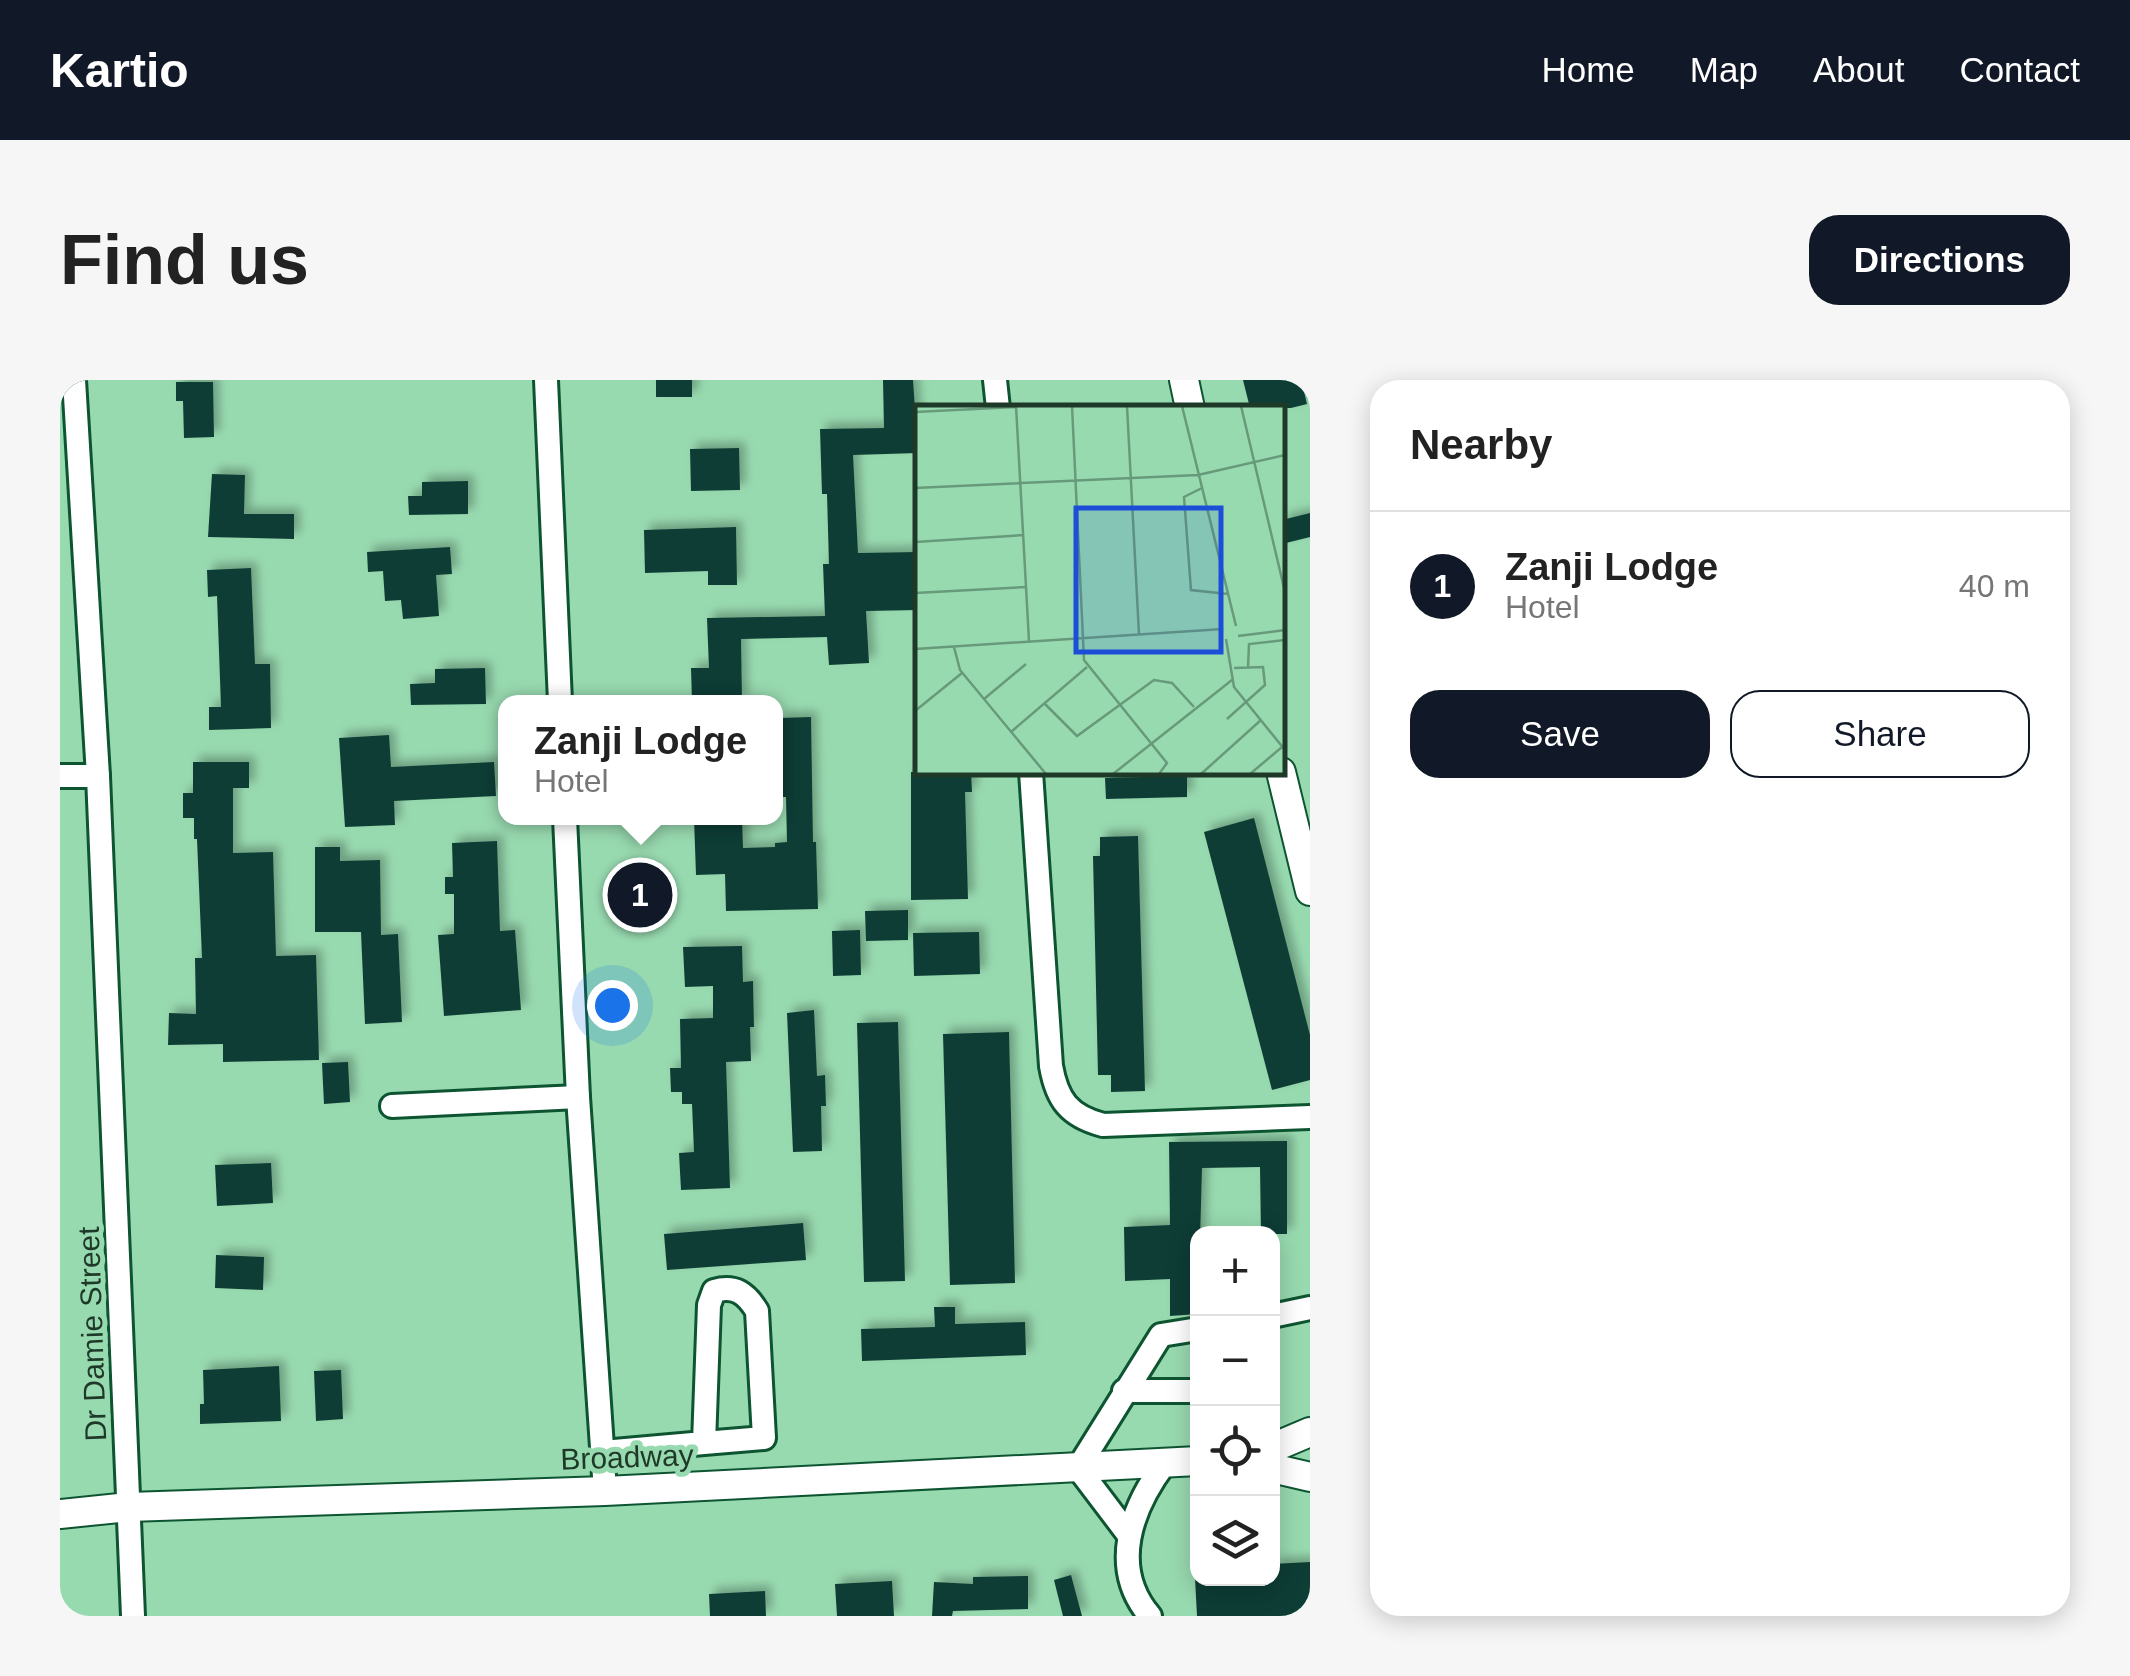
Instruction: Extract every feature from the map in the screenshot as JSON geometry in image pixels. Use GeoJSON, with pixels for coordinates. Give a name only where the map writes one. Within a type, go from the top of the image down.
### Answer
{"type":"FeatureCollection","features":[{"type":"Feature","properties":{"kind":"main road"},"geometry":{"type":"LineString","coordinates":[[1184,380],[1189,405]]}},
{"type":"Feature","properties":{"kind":"main road"},"geometry":{"type":"LineString","coordinates":[[1281,775],[1310,891]]}},
{"type":"Feature","properties":{"kind":"main road"},"geometry":{"type":"LineString","coordinates":[[1280,1445],[1310,1432]]}},
{"type":"Feature","properties":{"kind":"main road","name":"Broadway"},"geometry":{"type":"LineString","coordinates":[[60,1514],[129,1507],[605,1491],[1190,1462]]}},
{"type":"Feature","properties":{"kind":"main road"},"geometry":{"type":"LineString","coordinates":[[1280,1470],[1310,1477]]}},
{"type":"Feature","properties":{"kind":"street","name":"Dr Damie Street"},"geometry":{"type":"LineString","coordinates":[[74,380],[98,776],[133,1616]]}},
{"type":"Feature","properties":{"kind":"street"},"geometry":{"type":"LineString","coordinates":[[546,380],[560,695]]}},
{"type":"Feature","properties":{"kind":"street"},"geometry":{"type":"LineString","coordinates":[[995,380],[998,405]]}},
{"type":"Feature","properties":{"kind":"street"},"geometry":{"type":"LineString","coordinates":[[1030,775],[1050,1066],[1065,1107],[1083,1120],[1103,1125],[1310,1117]]}},
{"type":"Feature","properties":{"kind":"street"},"geometry":{"type":"LineString","coordinates":[[60,776],[98,776]]}},
{"type":"Feature","properties":{"kind":"street"},"geometry":{"type":"LineString","coordinates":[[565,825],[578,1097],[605,1491]]}},
{"type":"Feature","properties":{"kind":"street"},"geometry":{"type":"LineString","coordinates":[[392,1106],[578,1097]]}},
{"type":"Feature","properties":{"kind":"street"},"geometry":{"type":"LineString","coordinates":[[603,1452],[764,1438],[756,1310],[747,1295],[727,1287],[714,1291],[709,1304],[704,1443]]}},
{"type":"Feature","properties":{"kind":"street"},"geometry":{"type":"LineString","coordinates":[[1280,1314],[1310,1308]]}},
{"type":"Feature","properties":{"kind":"street"},"geometry":{"type":"LineString","coordinates":[[1128,1534],[1078,1468],[1161,1336],[1190,1331]]}},
{"type":"Feature","properties":{"kind":"street"},"geometry":{"type":"LineString","coordinates":[[1124,1391],[1190,1391]]}},
{"type":"Feature","properties":{"kind":"street"},"geometry":{"type":"LineString","coordinates":[[1150,1616],[1134,1593],[1128,1534],[1142,1495],[1165,1464]]}},
{"type":"Feature","properties":{"kind":"building"},"geometry":{"type":"Polygon","coordinates":[[[656,380],[692,380],[692,397],[656,397],[656,380]]]}},
{"type":"Feature","properties":{"kind":"building"},"geometry":{"type":"Polygon","coordinates":[[[883,380],[913,380],[915,453],[853,455],[858,553],[915,552],[915,610],[866,611],[869,663],[829,665],[827,637],[741,639],[742,695],[692,695],[691,668],[709,668],[707,618],[825,616],[823,564],[829,564],[820,429],[884,428],[883,380]]]}},
{"type":"Feature","properties":{"kind":"building"},"geometry":{"type":"Polygon","coordinates":[[[1243,380],[1301,380],[1307,404],[1291,408],[1249,405],[1243,380]]]}},
{"type":"Feature","properties":{"kind":"building"},"geometry":{"type":"Polygon","coordinates":[[[176,382],[213,382],[214,437],[184,438],[183,401],[176,401],[176,382]]]}},
{"type":"Feature","properties":{"kind":"building"},"geometry":{"type":"Polygon","coordinates":[[[739,448],[740,490],[691,491],[690,449],[739,448]]]}},
{"type":"Feature","properties":{"kind":"building"},"geometry":{"type":"Polygon","coordinates":[[[212,474],[245,475],[244,514],[294,514],[294,539],[208,537],[212,474]]]}},
{"type":"Feature","properties":{"kind":"building"},"geometry":{"type":"Polygon","coordinates":[[[468,481],[468,514],[409,515],[408,496],[422,496],[422,482],[468,481]]]}},
{"type":"Feature","properties":{"kind":"building"},"geometry":{"type":"Polygon","coordinates":[[[1310,513],[1310,537],[1285,543],[1285,519],[1310,513]]]}},
{"type":"Feature","properties":{"kind":"building"},"geometry":{"type":"Polygon","coordinates":[[[736,527],[737,585],[708,585],[708,571],[645,573],[644,530],[736,527]]]}},
{"type":"Feature","properties":{"kind":"building"},"geometry":{"type":"Polygon","coordinates":[[[450,547],[452,574],[436,575],[439,616],[403,619],[401,600],[385,601],[383,571],[368,572],[367,552],[450,547]]]}},
{"type":"Feature","properties":{"kind":"building"},"geometry":{"type":"Polygon","coordinates":[[[251,568],[255,664],[270,664],[271,728],[209,730],[209,707],[221,707],[217,596],[208,597],[207,570],[251,568]]]}},
{"type":"Feature","properties":{"kind":"building"},"geometry":{"type":"Polygon","coordinates":[[[485,668],[486,704],[411,705],[410,684],[435,683],[435,669],[485,668]]]}},
{"type":"Feature","properties":{"kind":"building"},"geometry":{"type":"Polygon","coordinates":[[[811,717],[818,909],[726,911],[725,874],[696,875],[694,825],[742,825],[743,848],[775,847],[775,843],[787,842],[783,718],[811,717]]]}},
{"type":"Feature","properties":{"kind":"building"},"geometry":{"type":"Polygon","coordinates":[[[389,735],[391,767],[494,762],[496,796],[394,801],[395,825],[345,827],[339,738],[389,735]]]}},
{"type":"Feature","properties":{"kind":"building"},"geometry":{"type":"Polygon","coordinates":[[[193,762],[249,762],[249,788],[233,788],[233,853],[273,852],[276,956],[316,955],[319,1060],[223,1062],[223,1044],[168,1045],[169,1013],[196,1014],[195,958],[202,958],[197,839],[194,818],[183,818],[183,793],[193,793],[193,762]]]}},
{"type":"Feature","properties":{"kind":"building"},"geometry":{"type":"Polygon","coordinates":[[[911,772],[971,775],[972,792],[965,792],[968,899],[911,900],[911,772]]]}},
{"type":"Feature","properties":{"kind":"building"},"geometry":{"type":"Polygon","coordinates":[[[1187,777],[1187,797],[1106,799],[1105,778],[1187,777]]]}},
{"type":"Feature","properties":{"kind":"building"},"geometry":{"type":"Polygon","coordinates":[[[1254,818],[1310,1035],[1310,1080],[1272,1090],[1204,832],[1254,818]]]}},
{"type":"Feature","properties":{"kind":"building"},"geometry":{"type":"Polygon","coordinates":[[[1138,836],[1145,1091],[1111,1092],[1111,1075],[1098,1075],[1093,856],[1100,856],[1100,837],[1138,836]]]}},
{"type":"Feature","properties":{"kind":"building"},"geometry":{"type":"Polygon","coordinates":[[[497,841],[500,931],[515,930],[521,1010],[444,1016],[438,935],[454,934],[454,894],[445,894],[445,877],[453,877],[452,843],[497,841]]]}},
{"type":"Feature","properties":{"kind":"building"},"geometry":{"type":"Polygon","coordinates":[[[315,847],[340,847],[340,861],[380,860],[381,935],[398,934],[402,1022],[365,1024],[361,932],[315,932],[315,847]]]}},
{"type":"Feature","properties":{"kind":"building"},"geometry":{"type":"Polygon","coordinates":[[[908,910],[908,940],[866,941],[865,911],[908,910]]]}},
{"type":"Feature","properties":{"kind":"building"},"geometry":{"type":"Polygon","coordinates":[[[860,930],[861,975],[833,976],[832,931],[860,930]]]}},
{"type":"Feature","properties":{"kind":"building"},"geometry":{"type":"Polygon","coordinates":[[[979,932],[980,974],[914,976],[913,933],[979,932]]]}},
{"type":"Feature","properties":{"kind":"building"},"geometry":{"type":"Polygon","coordinates":[[[742,946],[743,982],[753,981],[754,1027],[750,1027],[751,1061],[726,1062],[730,1188],[681,1190],[679,1153],[694,1152],[692,1104],[682,1104],[682,1092],[671,1092],[670,1068],[681,1068],[680,1019],[713,1018],[713,986],[685,987],[683,947],[742,946]]]}},
{"type":"Feature","properties":{"kind":"building"},"geometry":{"type":"Polygon","coordinates":[[[814,1010],[817,1076],[825,1075],[822,1151],[793,1152],[787,1013],[814,1010]]]}},
{"type":"Feature","properties":{"kind":"building"},"geometry":{"type":"Polygon","coordinates":[[[898,1022],[905,1281],[864,1282],[857,1023],[898,1022]]]}},
{"type":"Feature","properties":{"kind":"building"},"geometry":{"type":"Polygon","coordinates":[[[1009,1032],[1015,1283],[950,1285],[943,1034],[1009,1032]]]}},
{"type":"Feature","properties":{"kind":"building"},"geometry":{"type":"Polygon","coordinates":[[[348,1062],[350,1102],[324,1104],[322,1063],[348,1062]]]}},
{"type":"Feature","properties":{"kind":"building"},"geometry":{"type":"Polygon","coordinates":[[[1287,1141],[1287,1234],[1280,1234],[1280,1226],[1261,1226],[1260,1167],[1202,1168],[1200,1226],[1190,1226],[1190,1315],[1170,1316],[1170,1279],[1125,1281],[1124,1227],[1170,1225],[1169,1142],[1287,1141]]]}},
{"type":"Feature","properties":{"kind":"building"},"geometry":{"type":"Polygon","coordinates":[[[271,1163],[273,1203],[217,1206],[215,1165],[271,1163]]]}},
{"type":"Feature","properties":{"kind":"building"},"geometry":{"type":"Polygon","coordinates":[[[803,1223],[806,1260],[667,1270],[664,1234],[803,1223]]]}},
{"type":"Feature","properties":{"kind":"building"},"geometry":{"type":"Polygon","coordinates":[[[216,1255],[264,1257],[263,1290],[215,1288],[216,1255]]]}},
{"type":"Feature","properties":{"kind":"building"},"geometry":{"type":"Polygon","coordinates":[[[934,1307],[955,1307],[955,1324],[1025,1322],[1026,1355],[862,1361],[861,1329],[935,1327],[934,1307]]]}},
{"type":"Feature","properties":{"kind":"building"},"geometry":{"type":"Polygon","coordinates":[[[279,1366],[281,1421],[200,1424],[203,1370],[279,1366]]]}},
{"type":"Feature","properties":{"kind":"building"},"geometry":{"type":"Polygon","coordinates":[[[341,1370],[343,1419],[316,1421],[314,1371],[341,1370]]]}},
{"type":"Feature","properties":{"kind":"building"},"geometry":{"type":"Polygon","coordinates":[[[1310,1562],[1310,1616],[1197,1616],[1195,1586],[1280,1586],[1280,1564],[1310,1562]]]}},
{"type":"Feature","properties":{"kind":"building"},"geometry":{"type":"Polygon","coordinates":[[[1071,1575],[1082,1616],[1063,1616],[1054,1580],[1071,1575]]]}},
{"type":"Feature","properties":{"kind":"building"},"geometry":{"type":"Polygon","coordinates":[[[1028,1576],[1028,1609],[953,1611],[952,1616],[932,1616],[934,1582],[973,1584],[973,1577],[1028,1576]]]}},
{"type":"Feature","properties":{"kind":"building"},"geometry":{"type":"Polygon","coordinates":[[[892,1581],[894,1616],[837,1616],[835,1584],[892,1581]]]}},
{"type":"Feature","properties":{"kind":"building"},"geometry":{"type":"Polygon","coordinates":[[[765,1591],[766,1616],[710,1616],[709,1594],[765,1591]]]}},
{"type":"Feature","properties":{"kind":"place","name":"Zanji Lodge"},"geometry":{"type":"Point","coordinates":[640,895]}}]}
